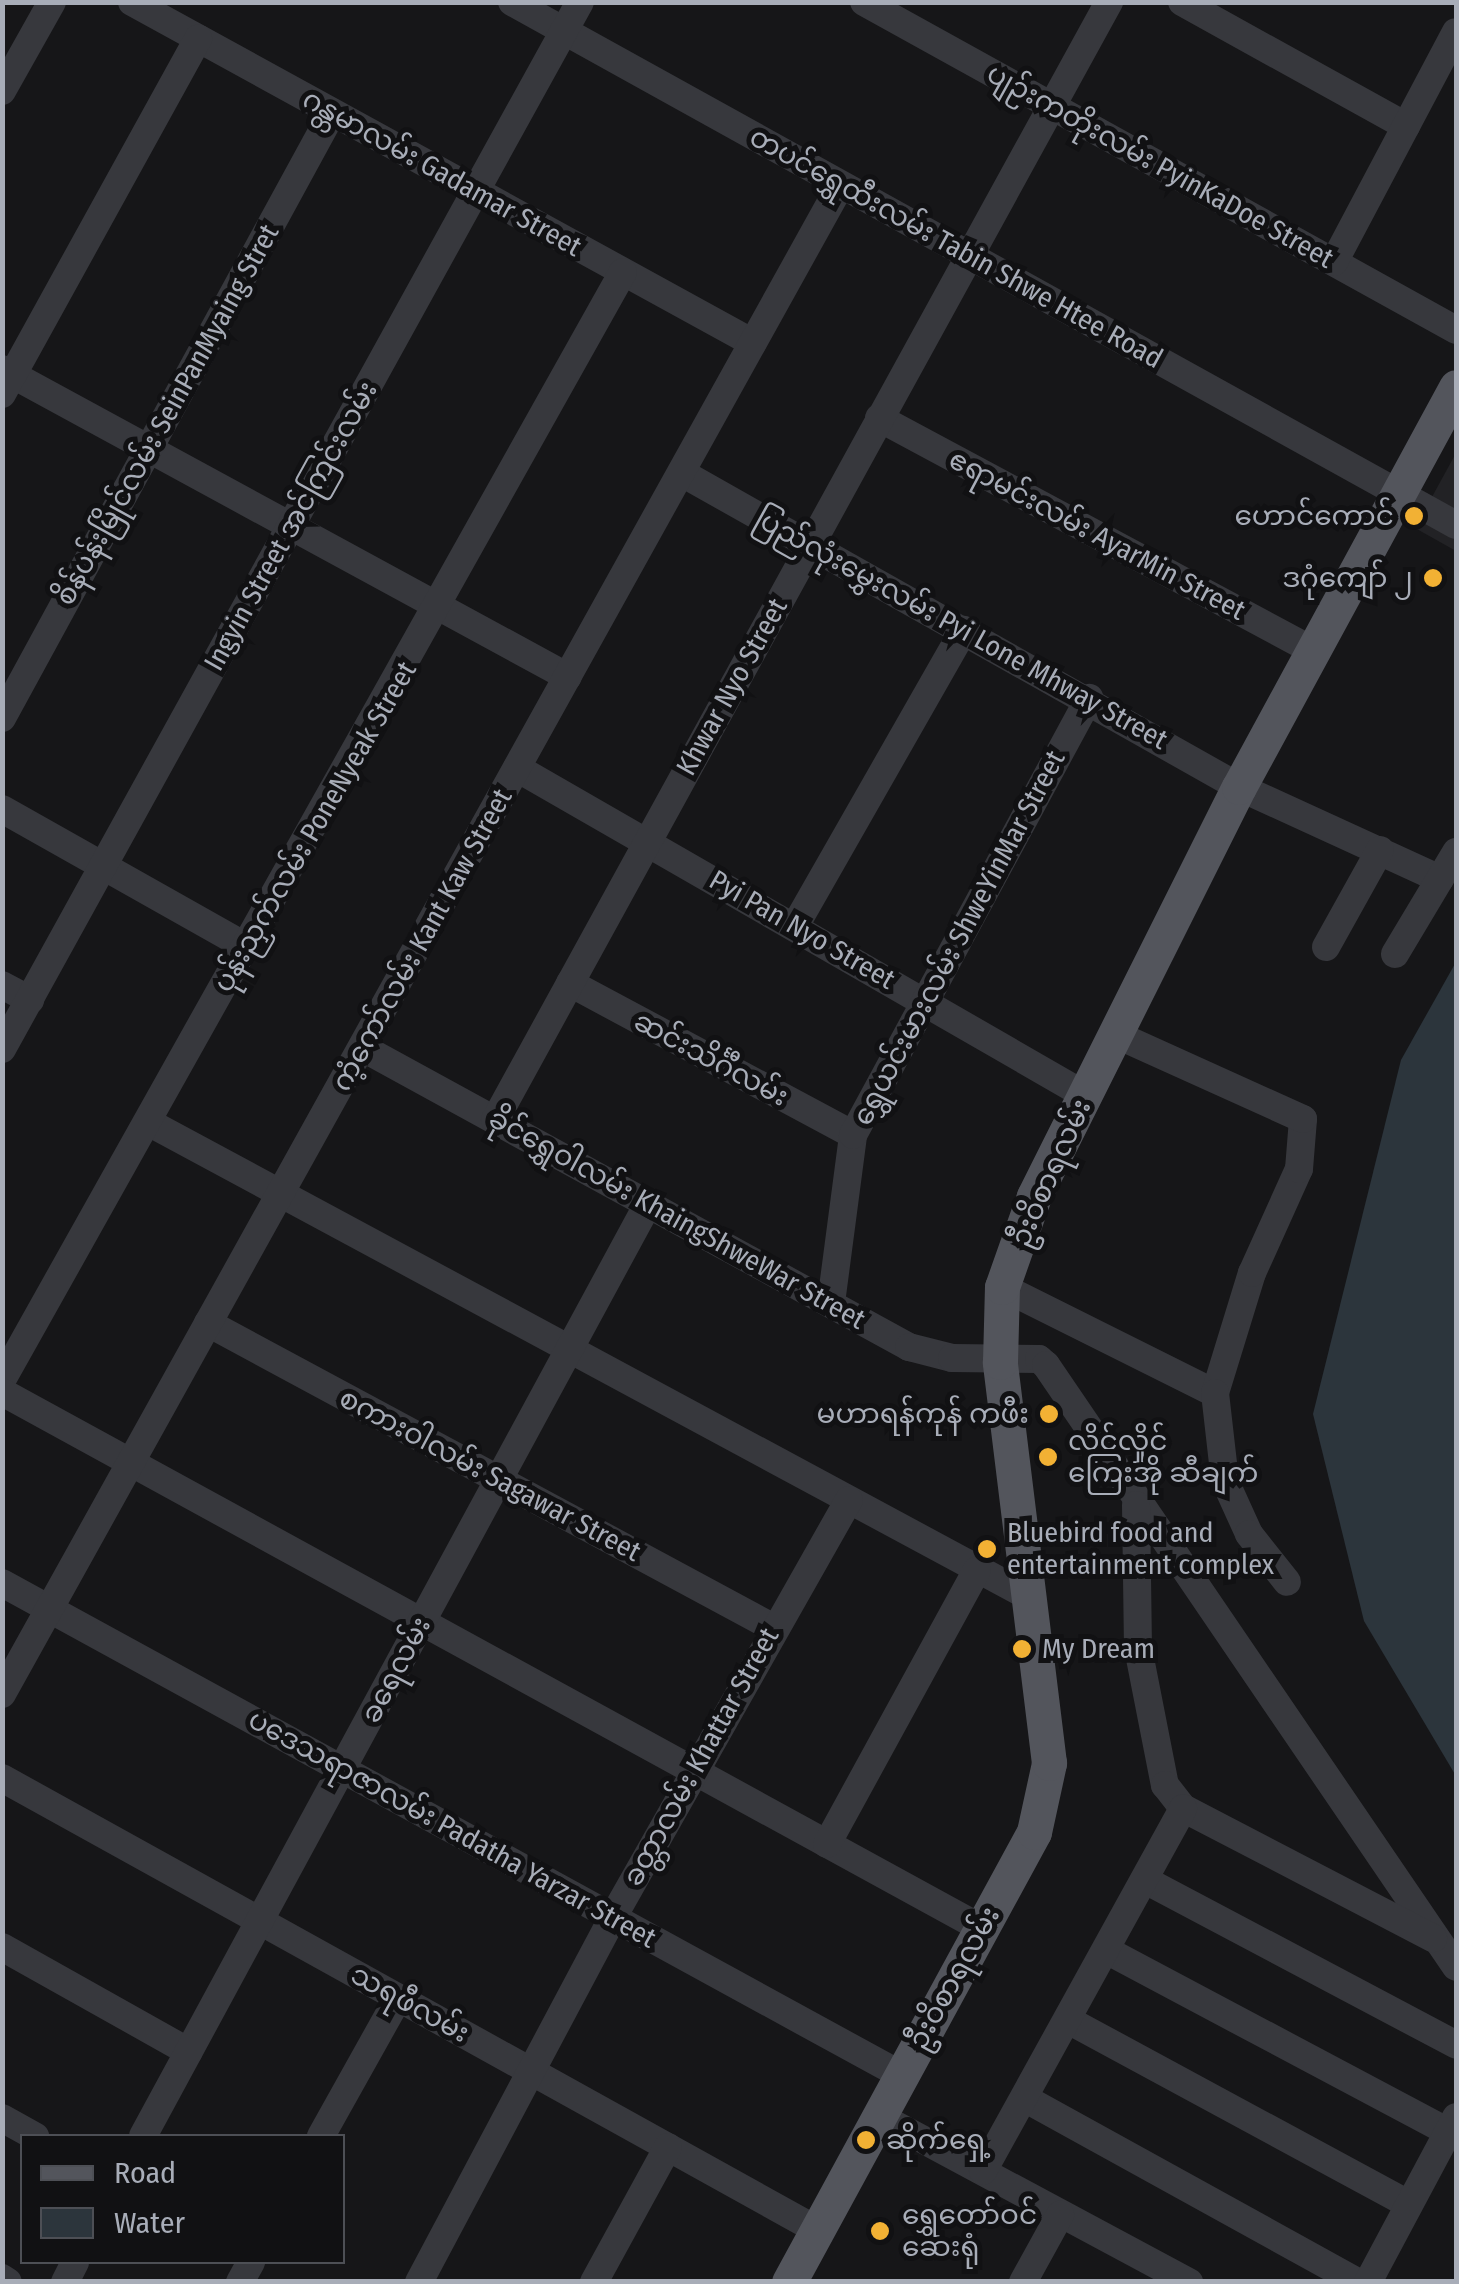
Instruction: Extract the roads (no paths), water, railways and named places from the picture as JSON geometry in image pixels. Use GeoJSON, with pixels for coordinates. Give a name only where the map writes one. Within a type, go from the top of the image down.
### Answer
{"type":"FeatureCollection","features":[{"type":"Feature","properties":{"kind":"main road","name":"ဦးဝိစာရလမ်း"},"geometry":{"type":"LineString","coordinates":[[790,2282],[1034,1832],[1049,1763],[1000,1362],[1002,1287],[1034,1196],[1239,786],[1456,387]]}},
{"type":"Feature","properties":{"kind":"street"},"geometry":{"type":"LineString","coordinates":[[2,91],[52,2]]}},
{"type":"Feature","properties":{"kind":"street","name":"ဂန္တမာလမ်း Gadamar Street"},"geometry":{"type":"LineString","coordinates":[[132,2],[753,343]]}},
{"type":"Feature","properties":{"kind":"street","name":"တပင်ရွှေထီးလမ်း Tabin Shwe Htee Road"},"geometry":{"type":"LineString","coordinates":[[512,2],[1456,525]]}},
{"type":"Feature","properties":{"kind":"street","name":"Ingyin Street အင်ကြင်းလမ်း"},"geometry":{"type":"LineString","coordinates":[[2,1049],[580,2]]}},
{"type":"Feature","properties":{"kind":"street","name":"ပျဉ်းကတိုးလမ်း PyinKaDoe Street"},"geometry":{"type":"LineString","coordinates":[[864,2],[1456,330]]}},
{"type":"Feature","properties":{"kind":"street","name":"Khwar Nyo Street"},"geometry":{"type":"LineString","coordinates":[[495,1120],[1109,2]]}},
{"type":"Feature","properties":{"kind":"street"},"geometry":{"type":"LineString","coordinates":[[1182,2],[1406,126]]}},
{"type":"Feature","properties":{"kind":"street"},"geometry":{"type":"LineString","coordinates":[[1334,262],[1456,32]]}},
{"type":"Feature","properties":{"kind":"street"},"geometry":{"type":"LineString","coordinates":[[198,39],[6,379],[149,449],[568,677]]}},
{"type":"Feature","properties":{"kind":"street","name":"စိန်ပန်းမြိုင်လမ်း SeinPanMyaing Stret"},"geometry":{"type":"LineString","coordinates":[[2,718],[332,112]]}},
{"type":"Feature","properties":{"kind":"street","name":"ကံ့ကော်လမ်း Kant Kaw Street"},"geometry":{"type":"LineString","coordinates":[[2,1694],[126,1460],[208,1324],[363,1048],[840,186]]}},
{"type":"Feature","properties":{"kind":"street","name":"ပုန်းညှက်လမ်း PoneNyeak Street"},"geometry":{"type":"LineString","coordinates":[[2,1380],[439,607],[623,272]]}},
{"type":"Feature","properties":{"kind":"street","name":"ဧရာမင်းလမ်း AyarMin Street"},"geometry":{"type":"LineString","coordinates":[[880,418],[1314,652]]}},
{"type":"Feature","properties":{"kind":"street","name":"ပြည်လုံးမွှေးလမ်း Pyi Lone Mhway Street"},"geometry":{"type":"LineString","coordinates":[[682,473],[1089,698],[1239,786],[1440,879]]}},
{"type":"Feature","properties":{"kind":"street"},"geometry":{"type":"LineString","coordinates":[[795,926],[964,630]]}},
{"type":"Feature","properties":{"kind":"street","name":"ရွှေယင်းမားလမ်း ShweYinMar Street"},"geometry":{"type":"LineString","coordinates":[[831,1303],[853,1135],[1089,698]]}},
{"type":"Feature","properties":{"kind":"street","name":"Pyi Pan Nyo Street"},"geometry":{"type":"LineString","coordinates":[[517,768],[1086,1095]]}},
{"type":"Feature","properties":{"kind":"street"},"geometry":{"type":"LineString","coordinates":[[2,809],[247,947]]}},
{"type":"Feature","properties":{"kind":"street"},"geometry":{"type":"LineString","coordinates":[[1326,948],[1380,850]]}},
{"type":"Feature","properties":{"kind":"street"},"geometry":{"type":"LineString","coordinates":[[1395,954],[1456,852]]}},
{"type":"Feature","properties":{"kind":"street","name":"ဆင်းသိင်္ဂီလမ်း"},"geometry":{"type":"LineString","coordinates":[[570,983],[853,1135]]}},
{"type":"Feature","properties":{"kind":"street"},"geometry":{"type":"LineString","coordinates":[[2,984],[30,1000]]}},
{"type":"Feature","properties":{"kind":"street"},"geometry":{"type":"LineString","coordinates":[[1117,1035],[1303,1119],[1299,1168],[1252,1273],[1215,1393],[1224,1482],[1248,1534],[1287,1582]]}},
{"type":"Feature","properties":{"kind":"street","name":"ခိုင်ရွှေဝါလမ်း KhaingShweWar Street"},"geometry":{"type":"LineString","coordinates":[[363,1048],[909,1346],[1000,1362],[1038,1359],[1046,1365],[1136,1505]]}},
{"type":"Feature","properties":{"kind":"street"},"geometry":{"type":"LineString","coordinates":[[148,1122],[1028,1596]]}},
{"type":"Feature","properties":{"kind":"street","name":"ခရေလမ်း"},"geometry":{"type":"LineString","coordinates":[[144,2134],[648,1204]]}},
{"type":"Feature","properties":{"kind":"street"},"geometry":{"type":"LineString","coordinates":[[1002,1287],[1215,1393]]}},
{"type":"Feature","properties":{"kind":"street","name":"စကားဝါလမ်း Sagawar Street"},"geometry":{"type":"LineString","coordinates":[[208,1324],[772,1627]]}},
{"type":"Feature","properties":{"kind":"street"},"geometry":{"type":"LineString","coordinates":[[2,1392],[981,1928]]}},
{"type":"Feature","properties":{"kind":"street","name":"ခတ္တာလမ်း Khattar Street"},"geometry":{"type":"LineString","coordinates":[[420,2282],[612,1917],[696,1772],[772,1627],[849,1500]]}},
{"type":"Feature","properties":{"kind":"street"},"geometry":{"type":"LineString","coordinates":[[1136,1505],[1138,1648],[1164,1785],[1183,1808],[1438,1941]]}},
{"type":"Feature","properties":{"kind":"street"},"geometry":{"type":"LineString","coordinates":[[1136,1505],[1456,1968]]}},
{"type":"Feature","properties":{"kind":"street"},"geometry":{"type":"LineString","coordinates":[[827,1844],[977,1570]]}},
{"type":"Feature","properties":{"kind":"street","name":"ပဒေသရာဇာလမ်း Padatha Yarzar Street"},"geometry":{"type":"LineString","coordinates":[[2,1582],[901,2075]]}},
{"type":"Feature","properties":{"kind":"street","name":"သရဖီလမ်း"},"geometry":{"type":"LineString","coordinates":[[2,1778],[817,2230]]}},
{"type":"Feature","properties":{"kind":"street"},"geometry":{"type":"LineString","coordinates":[[984,2171],[1183,1808]]}},
{"type":"Feature","properties":{"kind":"street"},"geometry":{"type":"LineString","coordinates":[[1144,1880],[1456,2045]]}},
{"type":"Feature","properties":{"kind":"street"},"geometry":{"type":"LineString","coordinates":[[2,1947],[189,2052]]}},
{"type":"Feature","properties":{"kind":"street"},"geometry":{"type":"LineString","coordinates":[[1106,1950],[1452,2125],[1368,2282]]}},
{"type":"Feature","properties":{"kind":"street"},"geometry":{"type":"LineString","coordinates":[[322,2134],[398,1998]]}},
{"type":"Feature","properties":{"kind":"street"},"geometry":{"type":"LineString","coordinates":[[1068,2020],[1409,2204]]}},
{"type":"Feature","properties":{"kind":"street"},"geometry":{"type":"LineString","coordinates":[[1026,2099],[1358,2282]]}},
{"type":"Feature","properties":{"kind":"street"},"geometry":{"type":"LineString","coordinates":[[880,2116],[1060,2215],[1138,2270],[1189,2282]]}},
{"type":"Feature","properties":{"kind":"street"},"geometry":{"type":"LineString","coordinates":[[2,2118],[30,2134]]}},
{"type":"Feature","properties":{"kind":"street"},"geometry":{"type":"LineString","coordinates":[[594,2282],[668,2147]]}},
{"type":"Feature","properties":{"kind":"street"},"geometry":{"type":"LineString","coordinates":[[1024,2282],[1060,2215]]}},
{"type":"Feature","properties":{"kind":"water"},"geometry":{"type":"Polygon","coordinates":[[[1456,962],[1456,1776],[1364,1621],[1313,1414],[1401,1060],[1456,962]]]}},
{"type":"Feature","properties":{"kind":"place","name":"ဟောင်ကောင်"},"geometry":{"type":"Point","coordinates":[1414,516]}},
{"type":"Feature","properties":{"kind":"place","name":"ဒဂုံကျော် ၂"},"geometry":{"type":"Point","coordinates":[1433,578]}},
{"type":"Feature","properties":{"kind":"place","name":"မဟာရန်ကုန် ကဖီး"},"geometry":{"type":"Point","coordinates":[1049,1414]}},
{"type":"Feature","properties":{"kind":"place","name":"လှိုင်လှိုင် ကြေးအို ဆီချက်"},"geometry":{"type":"Point","coordinates":[1048,1457]}},
{"type":"Feature","properties":{"kind":"place","name":"Bluebird food and entertainment complex"},"geometry":{"type":"Point","coordinates":[987,1549]}},
{"type":"Feature","properties":{"kind":"place","name":"My Dream"},"geometry":{"type":"Point","coordinates":[1022,1649]}},
{"type":"Feature","properties":{"kind":"place","name":"ဆိုက်ရှေ့"},"geometry":{"type":"Point","coordinates":[866,2140]}},
{"type":"Feature","properties":{"kind":"place","name":"ရွှေတော်ဝင် ဆေးရုံ"},"geometry":{"type":"Point","coordinates":[880,2231]}}]}
